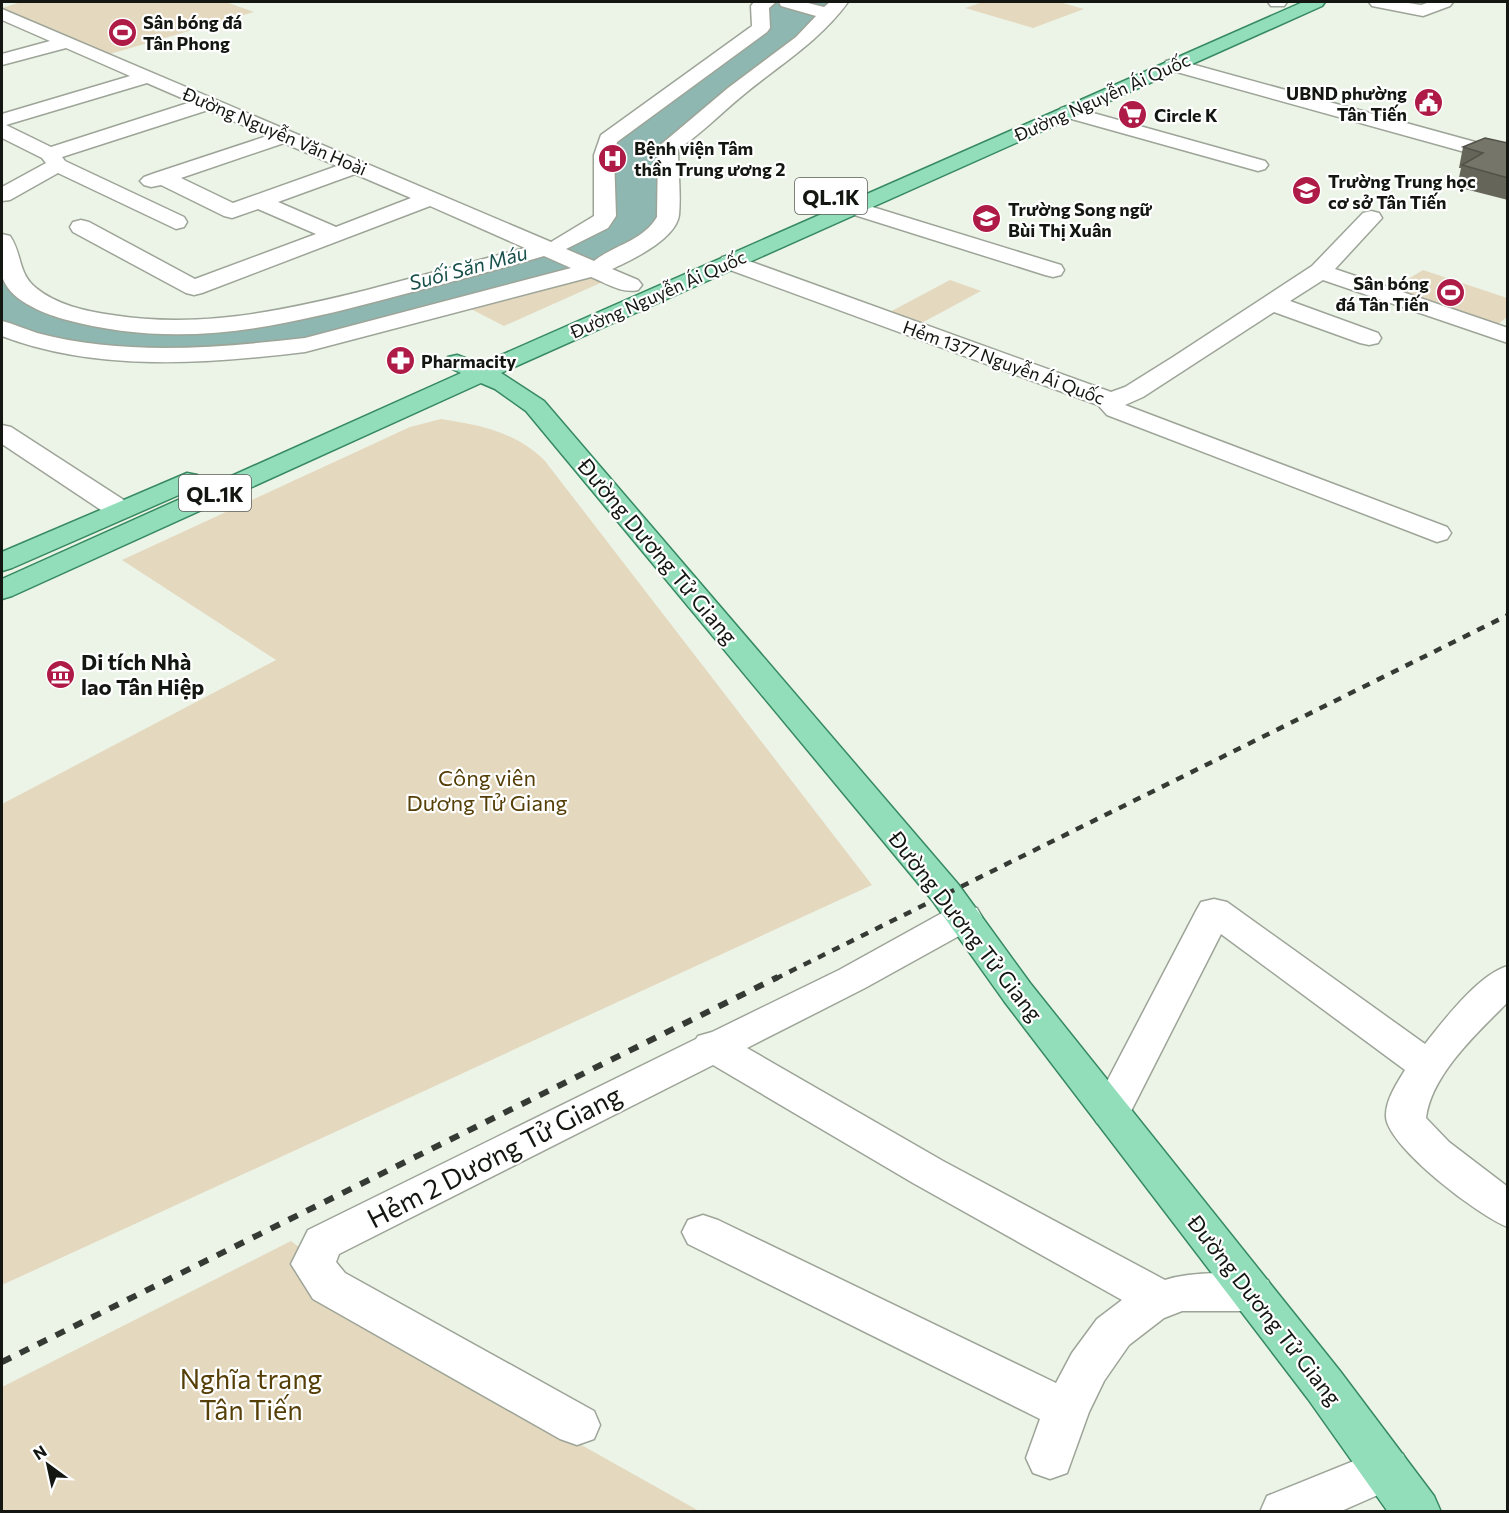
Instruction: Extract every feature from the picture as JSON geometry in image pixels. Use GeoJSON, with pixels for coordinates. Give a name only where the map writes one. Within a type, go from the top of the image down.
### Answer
{"type":"FeatureCollection","features":[{"type":"Feature","properties":{"kind":"main road","name":"Đường Nguyễn Ái Quốc"},"geometry":{"type":"LineString","coordinates":[[2,590],[469,368],[630,285],[1278,2]]}},
{"type":"Feature","properties":{"kind":"main road","name":"Đường Nguyễn Ái Quốc"},"geometry":{"type":"LineString","coordinates":[[2,562],[120,510],[730,262],[1316,2]]}},
{"type":"Feature","properties":{"kind":"main road"},"geometry":{"type":"LineString","coordinates":[[1148,58],[1173,65]]}},
{"type":"Feature","properties":{"kind":"main road","name":"Đường Dương Tử Giang"},"geometry":{"type":"LineString","coordinates":[[469,368],[525,397],[548,420],[964,918],[1017,992],[1252,1293],[1418,1512]]}},
{"type":"Feature","properties":{"kind":"street"},"geometry":{"type":"LineString","coordinates":[[2,241],[6,273],[33,297],[53,308],[81,316],[140,326],[210,326],[258,322],[315,310],[555,246],[600,223],[605,216],[607,208],[604,155],[608,139],[761,28],[760,6],[767,2]]}},
{"type":"Feature","properties":{"kind":"street"},"geometry":{"type":"LineString","coordinates":[[787,2],[833,8]]}},
{"type":"Feature","properties":{"kind":"street"},"geometry":{"type":"LineString","coordinates":[[1378,2],[1418,10],[1427,10],[1444,2]]}},
{"type":"Feature","properties":{"kind":"street"},"geometry":{"type":"LineString","coordinates":[[2,328],[31,339],[106,352],[181,355],[264,350],[305,345],[599,266],[621,257],[664,227],[668,217],[669,177],[666,151],[668,147],[676,143],[735,92],[802,40],[833,8]]}},
{"type":"Feature","properties":{"kind":"street","name":"Đường Nguyễn Văn Hoài"},"geometry":{"type":"LineString","coordinates":[[2,14],[525,238],[555,246],[599,266]]}},
{"type":"Feature","properties":{"kind":"street"},"geometry":{"type":"LineString","coordinates":[[5,56],[67,42]]}},
{"type":"Feature","properties":{"kind":"street"},"geometry":{"type":"LineString","coordinates":[[1173,65],[1508,158]]}},
{"type":"Feature","properties":{"kind":"street"},"geometry":{"type":"LineString","coordinates":[[2,120],[148,77]]}},
{"type":"Feature","properties":{"kind":"street"},"geometry":{"type":"LineString","coordinates":[[62,102],[123,130]]}},
{"type":"Feature","properties":{"kind":"street"},"geometry":{"type":"LineString","coordinates":[[2,195],[54,159],[123,130],[208,103]]}},
{"type":"Feature","properties":{"kind":"street"},"geometry":{"type":"LineString","coordinates":[[1068,112],[1258,165]]}},
{"type":"Feature","properties":{"kind":"street"},"geometry":{"type":"LineString","coordinates":[[625,125],[676,143]]}},
{"type":"Feature","properties":{"kind":"street"},"geometry":{"type":"LineString","coordinates":[[2,130],[116,193],[176,222]]}},
{"type":"Feature","properties":{"kind":"street"},"geometry":{"type":"LineString","coordinates":[[116,193],[286,136]]}},
{"type":"Feature","properties":{"kind":"street"},"geometry":{"type":"LineString","coordinates":[[162,177],[232,211],[358,166]]}},
{"type":"Feature","properties":{"kind":"street"},"geometry":{"type":"LineString","coordinates":[[81,227],[195,288],[432,198]]}},
{"type":"Feature","properties":{"kind":"street"},"geometry":{"type":"LineString","coordinates":[[258,201],[336,235]]}},
{"type":"Feature","properties":{"kind":"street"},"geometry":{"type":"LineString","coordinates":[[853,207],[1053,270]]}},
{"type":"Feature","properties":{"kind":"street","name":"Hẻm 1377 Nguyễn Ái Quốc"},"geometry":{"type":"LineString","coordinates":[[730,262],[1114,406],[1320,272],[1371,218]]}},
{"type":"Feature","properties":{"kind":"street"},"geometry":{"type":"LineString","coordinates":[[410,276],[461,264],[525,238]]}},
{"type":"Feature","properties":{"kind":"street"},"geometry":{"type":"LineString","coordinates":[[599,266],[630,285]]}},
{"type":"Feature","properties":{"kind":"street"},"geometry":{"type":"LineString","coordinates":[[1320,272],[1508,336]]}},
{"type":"Feature","properties":{"kind":"street"},"geometry":{"type":"LineString","coordinates":[[1273,303],[1369,338]]}},
{"type":"Feature","properties":{"kind":"street"},"geometry":{"type":"LineString","coordinates":[[1203,465],[1106,428],[1102,422],[1114,406],[1437,533]]}},
{"type":"Feature","properties":{"kind":"street"},"geometry":{"type":"LineString","coordinates":[[2,433],[120,510]]}},
{"type":"Feature","properties":{"kind":"street"},"geometry":{"type":"LineString","coordinates":[[1111,1112],[1214,910],[1429,1067]]}},
{"type":"Feature","properties":{"kind":"street","name":"Hẻm 2 Dương Tử Giang"},"geometry":{"type":"LineString","coordinates":[[577,1425],[329,1286],[313,1264],[323,1242],[712,1046],[852,979],[964,918]]}},
{"type":"Feature","properties":{"kind":"street"},"geometry":{"type":"LineString","coordinates":[[1508,979],[1468,1018],[1429,1067],[1406,1103],[1406,1119],[1418,1137],[1508,1210]]}},
{"type":"Feature","properties":{"kind":"street"},"geometry":{"type":"LineString","coordinates":[[712,1046],[928,1172],[1162,1300]]}},
{"type":"Feature","properties":{"kind":"street"},"geometry":{"type":"LineString","coordinates":[[704,1232],[1066,1410]]}},
{"type":"Feature","properties":{"kind":"street"},"geometry":{"type":"LineString","coordinates":[[1050,1458],[1066,1410],[1088,1366],[1113,1332],[1148,1305],[1181,1293],[1252,1293]]}},
{"type":"Feature","properties":{"kind":"street"},"geometry":{"type":"LineString","coordinates":[[1284,1512],[1386,1469]]}},
{"type":"Feature","properties":{"kind":"green space","name":"Sân bóng đá Tân Phong"},"geometry":{"type":"Polygon","coordinates":[[[21,2],[226,2],[254,12],[110,54],[2,8],[21,2]]]}},
{"type":"Feature","properties":{"kind":"green space"},"geometry":{"type":"Polygon","coordinates":[[[983,2],[1059,2],[1084,9],[1033,28],[965,8],[983,2]]]}},
{"type":"Feature","properties":{"kind":"green space","name":"Sân bóng đá Tân Tiến"},"geometry":{"type":"Polygon","coordinates":[[[1423,270],[1507,298],[1507,317],[1498,324],[1393,288],[1423,270]]]}},
{"type":"Feature","properties":{"kind":"green space"},"geometry":{"type":"Polygon","coordinates":[[[592,273],[607,280],[504,326],[467,307],[592,273]]]}},
{"type":"Feature","properties":{"kind":"green space"},"geometry":{"type":"Polygon","coordinates":[[[950,280],[981,291],[916,326],[886,314],[950,280]]]}},
{"type":"Feature","properties":{"kind":"green space","name":"Công viên Dương Tử Giang"},"geometry":{"type":"Polygon","coordinates":[[[441,419],[497,431],[522,443],[545,461],[872,885],[2,1285],[2,804],[276,660],[122,560],[410,427],[441,419]]]}},
{"type":"Feature","properties":{"kind":"green space","name":"Nghĩa trang Tân Tiến"},"geometry":{"type":"Polygon","coordinates":[[[291,1241],[304,1251],[316,1296],[699,1511],[2,1512],[2,1387],[291,1241]]]}},
{"type":"Feature","properties":{"kind":"water","name":"Suối Săn Máu"},"geometry":{"type":"Polygon","coordinates":[[[772,2],[833,2],[799,36],[684,132],[662,178],[657,226],[600,261],[303,341],[182,352],[63,341],[2,321],[2,265],[26,300],[170,331],[393,294],[607,224],[613,139],[766,29],[766,6],[772,2]]]}},
{"type":"Feature","properties":{"kind":"building"},"geometry":{"type":"Polygon","coordinates":[[[1485,138],[1508,143],[1508,178],[1462,165],[1483,153],[1463,147],[1485,138]]]}},
{"type":"Feature","properties":{"kind":"railway"},"geometry":{"type":"LineString","coordinates":[[775,979],[1508,615]]}},
{"type":"Feature","properties":{"kind":"railway"},"geometry":{"type":"LineString","coordinates":[[2,1362],[778,977]]}},
{"type":"Feature","properties":{"kind":"place","name":"Sân bóng đá Tân Phong"},"geometry":{"type":"Point","coordinates":[122,32]}},
{"type":"Feature","properties":{"kind":"place","name":"UBND phường Tân Tiến"},"geometry":{"type":"Point","coordinates":[1428,103]}},
{"type":"Feature","properties":{"kind":"place","name":"Circle K"},"geometry":{"type":"Point","coordinates":[1133,115]}},
{"type":"Feature","properties":{"kind":"place","name":"Bệnh viện Tâm thần Trung ương 2"},"geometry":{"type":"Point","coordinates":[613,158]}},
{"type":"Feature","properties":{"kind":"place","name":"Trường Trung học cơ sở Tân Tiến"},"geometry":{"type":"Point","coordinates":[1307,191]}},
{"type":"Feature","properties":{"kind":"place","name":"Trường Song ngữ Bùi Thị Xuân"},"geometry":{"type":"Point","coordinates":[987,219]}},
{"type":"Feature","properties":{"kind":"place","name":"Sân bóng đá Tân Tiến"},"geometry":{"type":"Point","coordinates":[1450,293]}},
{"type":"Feature","properties":{"kind":"place","name":"Pharmacity"},"geometry":{"type":"Point","coordinates":[400,361]}},
{"type":"Feature","properties":{"kind":"place","name":"Di tích Nhà lao Tân Hiệp"},"geometry":{"type":"Point","coordinates":[60,674]}}]}
